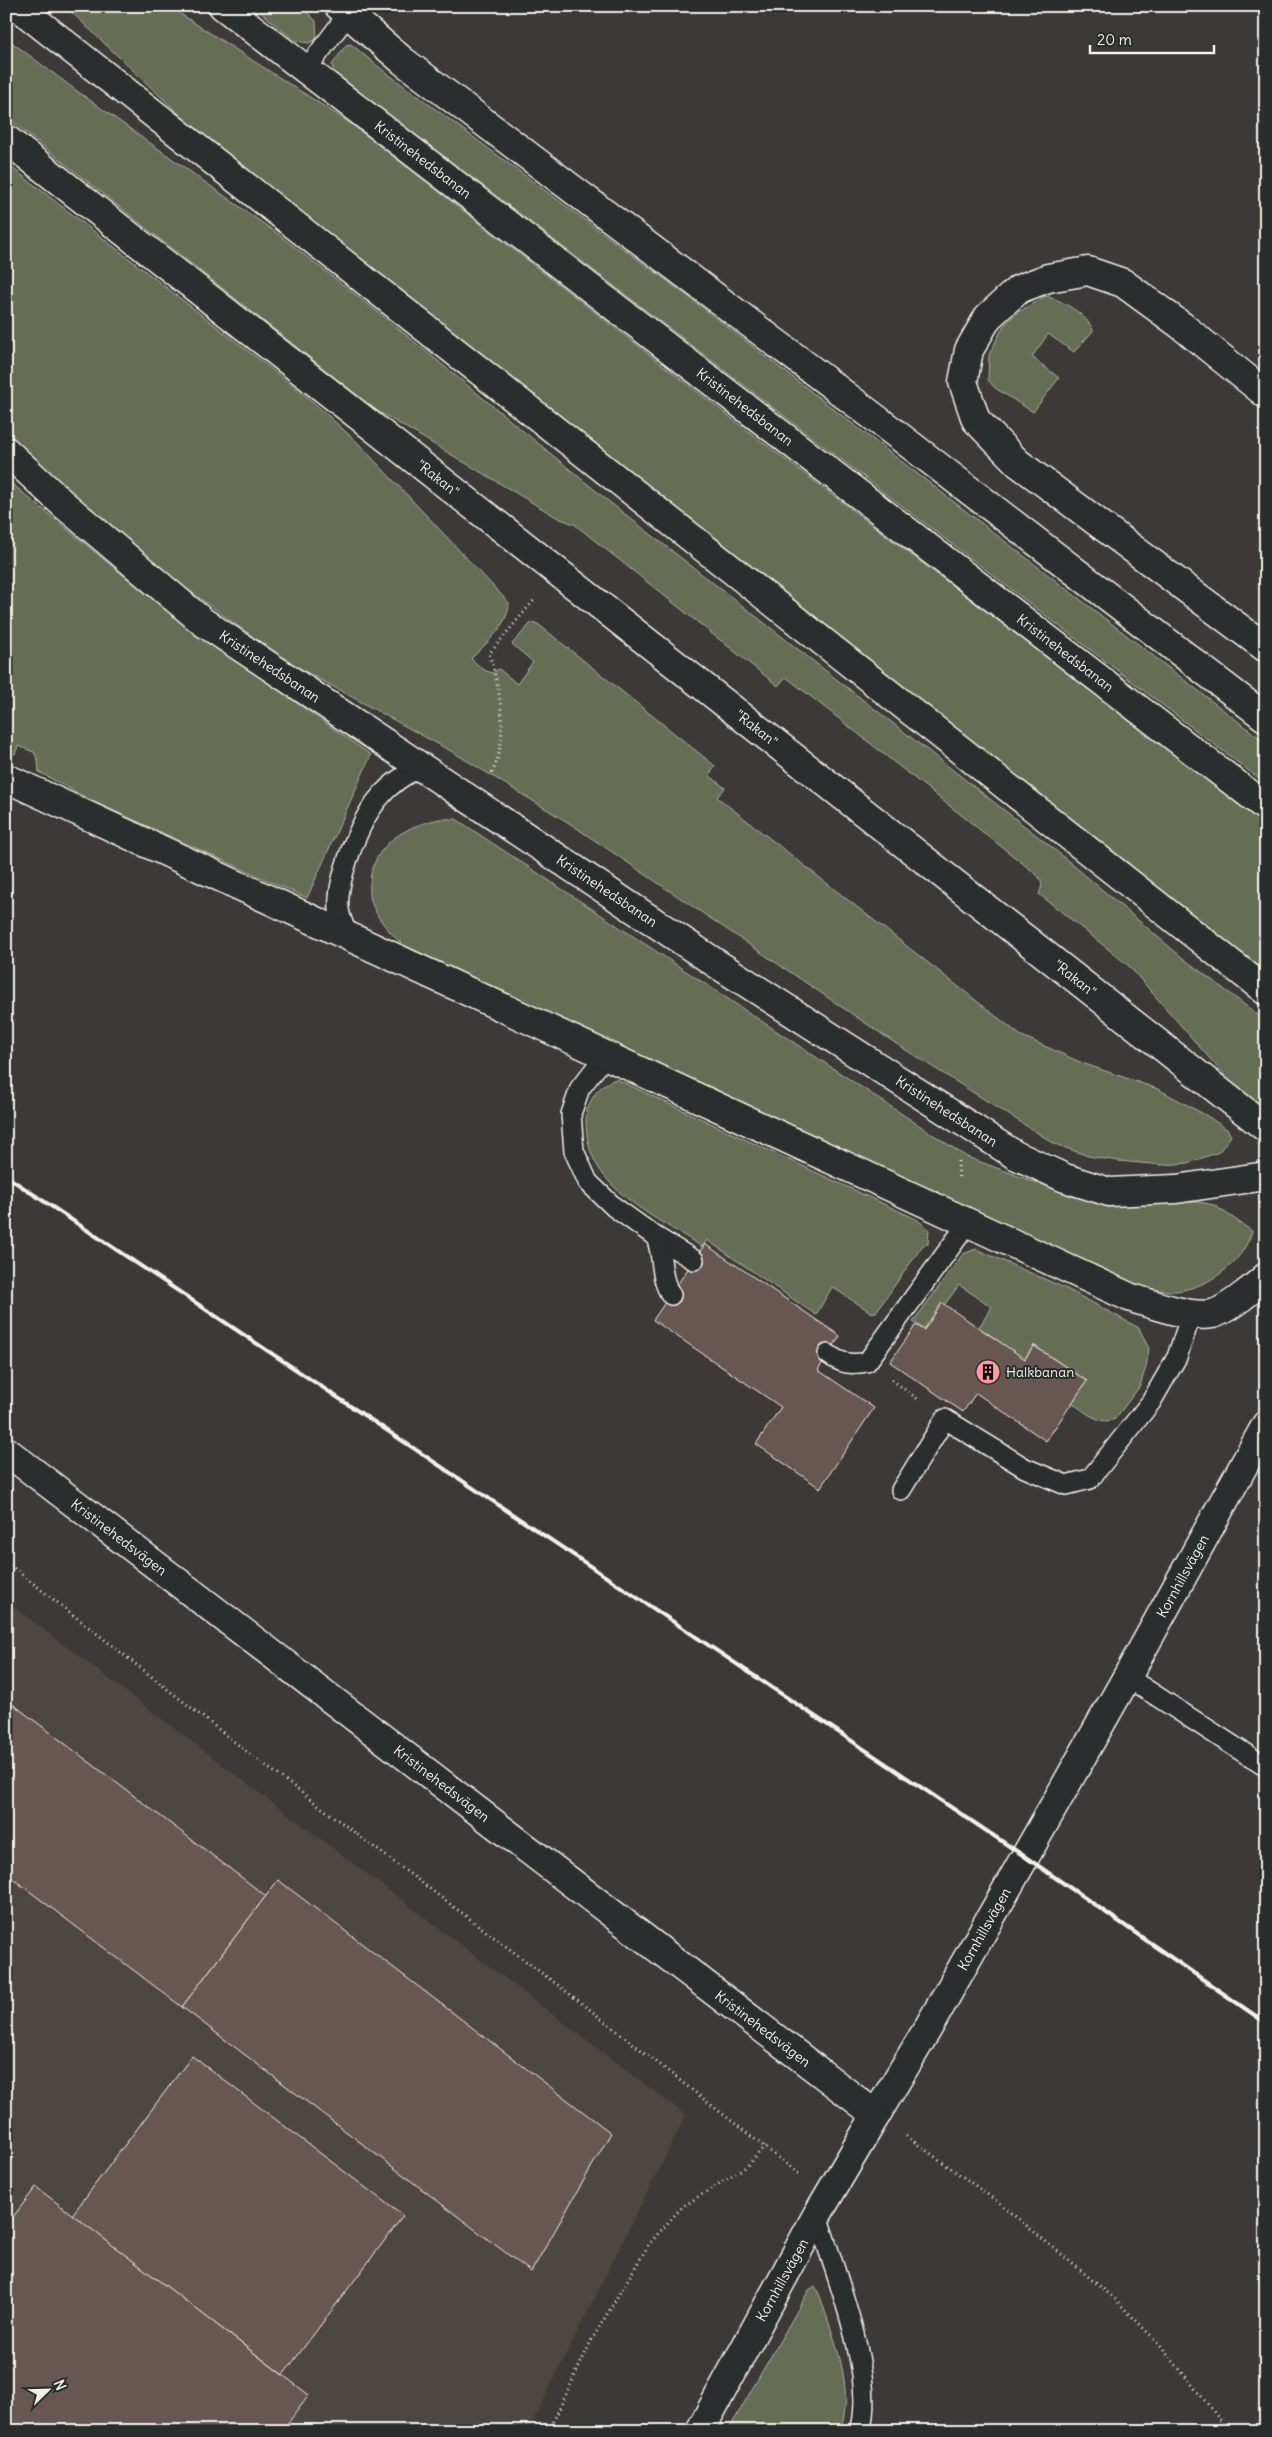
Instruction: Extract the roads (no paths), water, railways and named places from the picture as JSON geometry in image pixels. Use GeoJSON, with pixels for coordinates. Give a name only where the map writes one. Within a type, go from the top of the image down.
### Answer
{"type":"FeatureCollection","features":[{"type":"Feature","properties":{"kind":"street"},"geometry":{"type":"LineString","coordinates":[[17,6],[1266,991]]}},
{"type":"Feature","properties":{"kind":"street","name":"Kristinehedsbanan"},"geometry":{"type":"LineString","coordinates":[[223,6],[1266,807]]}},
{"type":"Feature","properties":{"kind":"street"},"geometry":{"type":"LineString","coordinates":[[344,10],[404,60],[1266,718]]}},
{"type":"Feature","properties":{"kind":"street","name":"\"Rakan\""},"geometry":{"type":"LineString","coordinates":[[6,139],[1266,1128]]}},
{"type":"Feature","properties":{"kind":"street"},"geometry":{"type":"LineString","coordinates":[[1266,394],[1182,326],[1122,283],[1088,271],[1048,278],[1019,289],[988,317],[968,350],[963,382],[976,420],[1018,463],[1266,648]]}},
{"type":"Feature","properties":{"kind":"street","name":"Kristinehedsbanan"},"geometry":{"type":"LineString","coordinates":[[6,451],[62,503],[203,622],[478,803],[714,962],[1015,1155],[1065,1178],[1109,1192],[1176,1189],[1266,1176]]}},
{"type":"Feature","properties":{"kind":"street"},"geometry":{"type":"LineString","coordinates":[[6,778],[1129,1297],[1174,1311],[1212,1314],[1248,1293],[1266,1277]]}},
{"type":"Feature","properties":{"kind":"street","name":"Kornhillsvägen"},"geometry":{"type":"LineString","coordinates":[[700,2431],[823,2205],[928,2028],[1127,1677],[1266,1425]]}},
{"type":"Feature","properties":{"kind":"street","name":"Kristinehedsvägen"},"geometry":{"type":"LineString","coordinates":[[6,1451],[876,2115]]}},
{"type":"Feature","properties":{"kind":"lane"},"geometry":{"type":"LineString","coordinates":[[306,70],[344,10]]}},
{"type":"Feature","properties":{"kind":"lane"},"geometry":{"type":"LineString","coordinates":[[348,935],[339,910],[342,881],[359,833],[378,799],[400,777],[422,766]]}},
{"type":"Feature","properties":{"kind":"lane"},"geometry":{"type":"LineString","coordinates":[[606,1055],[580,1088],[570,1114],[574,1151],[588,1182],[614,1207],[656,1237],[694,1260]]}},
{"type":"Feature","properties":{"kind":"lane"},"geometry":{"type":"LineString","coordinates":[[828,1354],[838,1362],[853,1365],[867,1362],[962,1220]]}},
{"type":"Feature","properties":{"kind":"lane"},"geometry":{"type":"LineString","coordinates":[[656,1237],[662,1255],[664,1286],[671,1295]]}},
{"type":"Feature","properties":{"kind":"lane"},"geometry":{"type":"LineString","coordinates":[[901,1490],[945,1419],[1025,1468],[1066,1485],[1090,1479],[1151,1402],[1177,1358],[1192,1312]]}},
{"type":"Feature","properties":{"kind":"lane"},"geometry":{"type":"LineString","coordinates":[[1127,1677],[1266,1767]]}},
{"type":"Feature","properties":{"kind":"lane"},"geometry":{"type":"LineString","coordinates":[[823,2205],[865,2388],[865,2417],[860,2431]]}},
{"type":"Feature","properties":{"kind":"railway"},"geometry":{"type":"LineString","coordinates":[[6,1176],[1024,1856],[1266,2023]]}},
{"type":"Feature","properties":{"kind":"place","name":"Halkbanan"},"geometry":{"type":"Point","coordinates":[988,1372]}}]}
